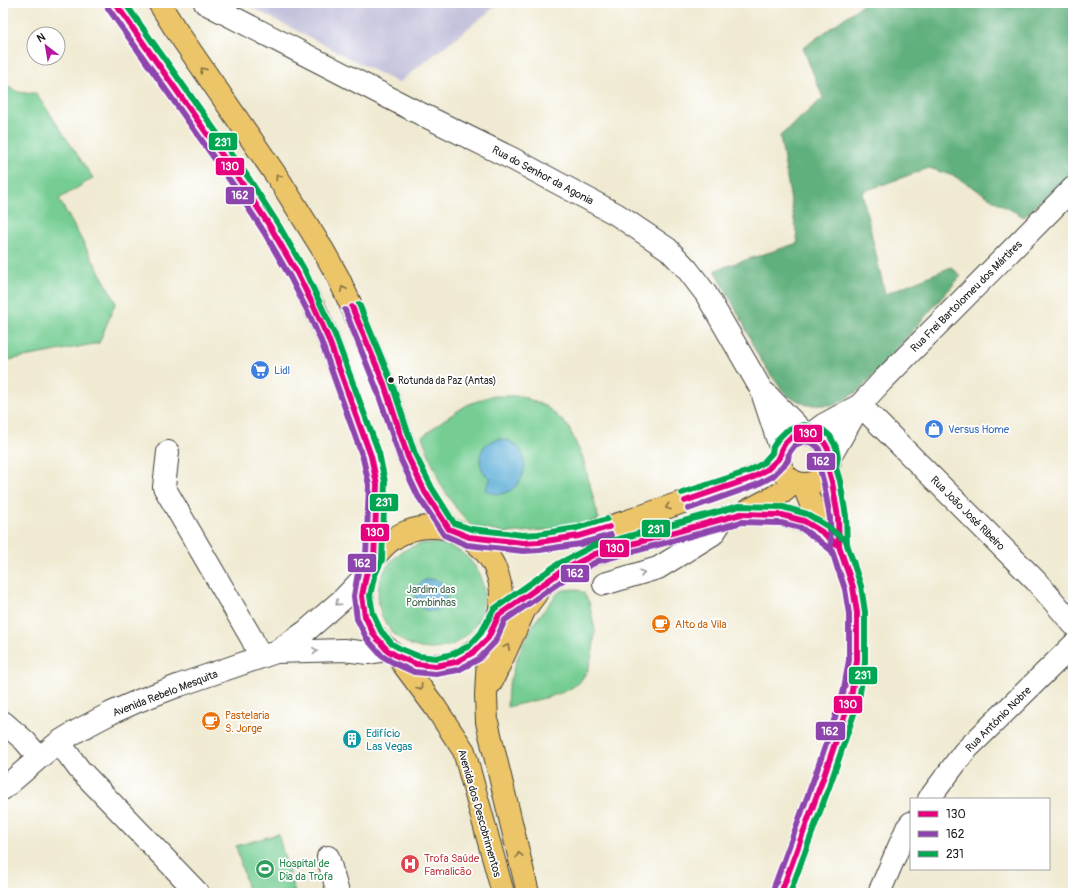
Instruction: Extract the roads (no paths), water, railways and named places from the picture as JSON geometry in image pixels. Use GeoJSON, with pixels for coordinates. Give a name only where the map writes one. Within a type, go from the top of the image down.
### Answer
{"type":"FeatureCollection","features":[{"type":"Feature","properties":{"kind":"main road"},"geometry":{"type":"LineString","coordinates":[[115,3],[241,182],[271,228],[297,273],[328,338],[371,456],[377,484],[370,567],[362,596],[365,616],[374,635],[392,653],[416,664],[436,666],[456,662],[474,652],[488,638],[499,615],[502,593],[497,571],[486,552],[459,533],[425,492],[410,462],[384,384],[338,276],[280,181],[159,3]]}},
{"type":"Feature","properties":{"kind":"main road"},"geometry":{"type":"LineString","coordinates":[[370,567],[385,546],[399,536],[415,529],[432,527],[459,533],[523,543],[579,536],[625,522],[752,478],[768,468],[780,454],[790,438],[797,435],[808,434],[818,437],[824,442],[828,449],[838,517],[839,546],[853,587],[857,613],[857,661],[851,696],[824,776],[781,893]]}},
{"type":"Feature","properties":{"kind":"main road"},"geometry":{"type":"LineString","coordinates":[[780,454],[780,465],[783,472],[788,478],[799,483],[811,483],[818,480],[824,474],[829,462]]}},
{"type":"Feature","properties":{"kind":"main road"},"geometry":{"type":"LineString","coordinates":[[499,615],[562,570],[595,554],[732,516],[784,492],[799,483]]}},
{"type":"Feature","properties":{"kind":"main road"},"geometry":{"type":"LineString","coordinates":[[799,483],[822,532]]}},
{"type":"Feature","properties":{"kind":"main road"},"geometry":{"type":"LineString","coordinates":[[732,516],[782,515],[804,520],[839,546]]}},
{"type":"Feature","properties":{"kind":"main road"},"geometry":{"type":"LineString","coordinates":[[486,695],[525,610],[543,585]]}},
{"type":"Feature","properties":{"kind":"main road"},"geometry":{"type":"LineString","coordinates":[[488,638],[486,695],[489,730],[528,893]]}},
{"type":"Feature","properties":{"kind":"main road","name":"Avenida dos Descobrimentos"},"geometry":{"type":"LineString","coordinates":[[392,653],[435,707],[464,751],[503,893]]}},
{"type":"Feature","properties":{"kind":"street","name":"Rua do Senhor da Agonia"},"geometry":{"type":"LineString","coordinates":[[205,3],[411,109],[513,159],[602,206],[668,249],[687,269],[706,294],[761,389],[780,454]]}},
{"type":"Feature","properties":{"kind":"street","name":"Rua Frei Bartolomeu dos Mártires"},"geometry":{"type":"LineString","coordinates":[[829,462],[860,405],[882,381],[1072,192]]}},
{"type":"Feature","properties":{"kind":"street"},"geometry":{"type":"LineString","coordinates":[[761,389],[808,434]]}},
{"type":"Feature","properties":{"kind":"street","name":"Rua Frei Bartolomeu dos Mártires"},"geometry":{"type":"LineString","coordinates":[[808,434],[860,405]]}},
{"type":"Feature","properties":{"kind":"street","name":"Rua João José Ribeiro"},"geometry":{"type":"LineString","coordinates":[[860,405],[1036,581],[1073,624]]}},
{"type":"Feature","properties":{"kind":"street"},"geometry":{"type":"LineString","coordinates":[[168,452],[164,487],[252,639],[268,655]]}},
{"type":"Feature","properties":{"kind":"street"},"geometry":{"type":"LineString","coordinates":[[604,584],[658,568],[713,534],[732,516]]}},
{"type":"Feature","properties":{"kind":"street","name":"Avenida Rebelo Mesquita"},"geometry":{"type":"LineString","coordinates":[[3,789],[38,758],[59,742],[111,713],[180,685],[268,655],[305,632],[342,599],[370,567]]}},
{"type":"Feature","properties":{"kind":"street","name":"Rua António Nobre"},"geometry":{"type":"LineString","coordinates":[[930,798],[964,752],[1073,645]]}},
{"type":"Feature","properties":{"kind":"street","name":"Avenida Rebelo Mesquita"},"geometry":{"type":"LineString","coordinates":[[268,655],[343,650],[369,653],[392,653]]}},
{"type":"Feature","properties":{"kind":"street"},"geometry":{"type":"LineString","coordinates":[[3,722],[24,741],[38,758]]}},
{"type":"Feature","properties":{"kind":"street"},"geometry":{"type":"LineString","coordinates":[[59,742],[79,769],[198,893]]}},
{"type":"Feature","properties":{"kind":"street"},"geometry":{"type":"LineString","coordinates":[[879,893],[910,824]]}},
{"type":"Feature","properties":{"kind":"street"},"geometry":{"type":"LineString","coordinates":[[328,857],[338,893]]}},
{"type":"Feature","properties":{"kind":"water"},"geometry":{"type":"Polygon","coordinates":[[[499,439],[509,441],[517,446],[522,453],[524,470],[516,486],[509,491],[498,494],[485,490],[491,478],[483,471],[480,459],[484,447],[490,442],[499,439]]]}},
{"type":"Feature","properties":{"kind":"water"},"geometry":{"type":"Polygon","coordinates":[[[431,579],[437,580],[444,586],[447,595],[446,601],[440,608],[431,611],[425,610],[418,604],[415,595],[416,589],[422,582],[431,579]]]}},
{"type":"Feature","properties":{"kind":"place","name":"Lidl"},"geometry":{"type":"Point","coordinates":[260,370]}},
{"type":"Feature","properties":{"kind":"place","name":"Rotunda da Paz (Antas)"},"geometry":{"type":"Point","coordinates":[391,380]}},
{"type":"Feature","properties":{"kind":"place","name":"Versus Home"},"geometry":{"type":"Point","coordinates":[934,429]}},
{"type":"Feature","properties":{"kind":"place","name":"Alto da Vila"},"geometry":{"type":"Point","coordinates":[661,624]}},
{"type":"Feature","properties":{"kind":"place","name":"Pastelaria S. Jorge"},"geometry":{"type":"Point","coordinates":[211,721]}},
{"type":"Feature","properties":{"kind":"place","name":"Edifício Las Vegas"},"geometry":{"type":"Point","coordinates":[352,739]}},
{"type":"Feature","properties":{"kind":"place","name":"Trofa Saúde Famalicão"},"geometry":{"type":"Point","coordinates":[410,864]}},
{"type":"Feature","properties":{"kind":"place","name":"Hospital de Dia da Trofa"},"geometry":{"type":"Point","coordinates":[265,869]}},
{"type":"Feature","properties":{"kind":"park label","name":"Jardim das Pombinhas"},"geometry":{"type":"Point","coordinates":[431,595]}}]}
